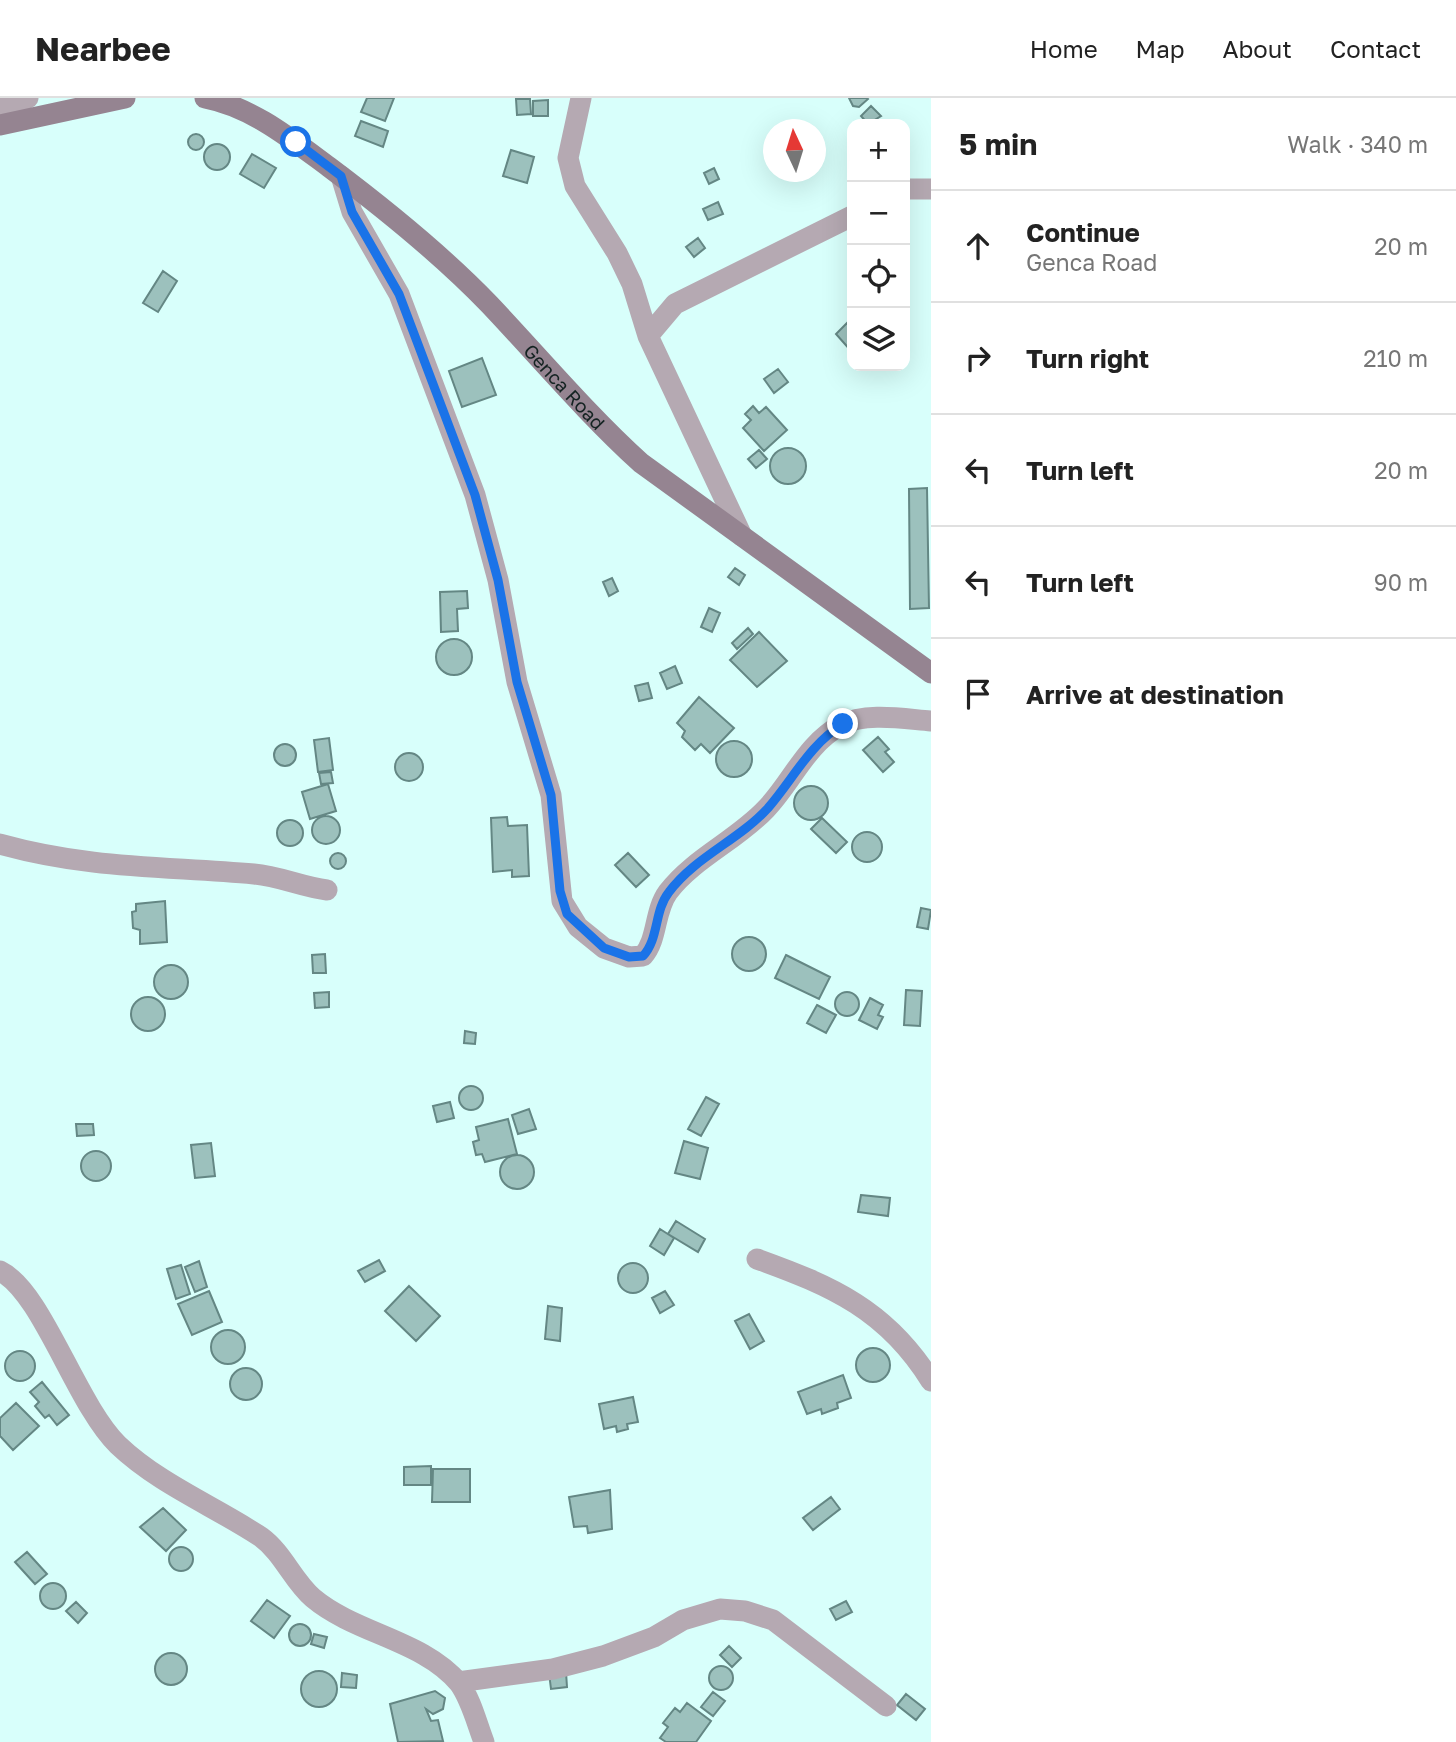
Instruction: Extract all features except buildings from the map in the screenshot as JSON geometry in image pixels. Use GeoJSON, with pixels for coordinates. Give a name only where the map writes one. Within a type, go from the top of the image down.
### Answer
{"type":"FeatureCollection","features":[{"type":"Feature","properties":{"kind":"street"},"geometry":{"type":"LineString","coordinates":[[0,107],[28,98]]}},
{"type":"Feature","properties":{"kind":"street"},"geometry":{"type":"LineString","coordinates":[[0,125],[125,98]]}},
{"type":"Feature","properties":{"kind":"street","name":"Genca Road"},"geometry":{"type":"LineString","coordinates":[[205,98],[252,115],[341,176],[430,249],[488,304],[608,433],[640,463],[931,673]]}},
{"type":"Feature","properties":{"kind":"street"},"geometry":{"type":"LineString","coordinates":[[581,98],[570,142],[570,172],[632,284],[648,336],[741,536]]}},
{"type":"Feature","properties":{"kind":"street"},"geometry":{"type":"LineString","coordinates":[[341,176],[352,212],[399,294],[475,495],[498,580],[517,682],[551,795],[562,901],[578,927],[604,948],[620,955],[643,956],[648,950],[657,913],[669,891],[693,866],[768,808],[798,765],[829,733],[843,724],[861,720],[931,720]]}},
{"type":"Feature","properties":{"kind":"street"},"geometry":{"type":"LineString","coordinates":[[910,189],[931,189]]}},
{"type":"Feature","properties":{"kind":"street"},"geometry":{"type":"LineString","coordinates":[[648,336],[675,304],[847,218]]}},
{"type":"Feature","properties":{"kind":"street"},"geometry":{"type":"LineString","coordinates":[[0,844],[47,857],[97,864],[258,874],[303,887],[327,890]]}},
{"type":"Feature","properties":{"kind":"street"},"geometry":{"type":"LineString","coordinates":[[757,1259],[818,1281],[860,1305],[890,1327],[913,1352],[931,1381]]}},
{"type":"Feature","properties":{"kind":"street"},"geometry":{"type":"LineString","coordinates":[[0,1271],[12,1276],[27,1294],[96,1420],[118,1445],[174,1485],[263,1539],[312,1597],[351,1623],[430,1659],[458,1682],[484,1742]]}},
{"type":"Feature","properties":{"kind":"street"},"geometry":{"type":"LineString","coordinates":[[458,1682],[553,1669],[603,1656],[654,1637],[683,1620],[720,1609],[745,1611],[773,1620],[886,1706]]}},
{"type":"Feature","properties":{"kind":"route"},"geometry":{"type":"LineString","coordinates":[[296,142],[341,176],[346,201],[399,294],[475,495],[498,580],[517,682],[548,779],[562,901],[567,914],[578,927],[604,948],[629,957],[643,956],[651,943],[657,913],[669,891],[693,866],[768,808],[812,749],[843,724]]}}]}
